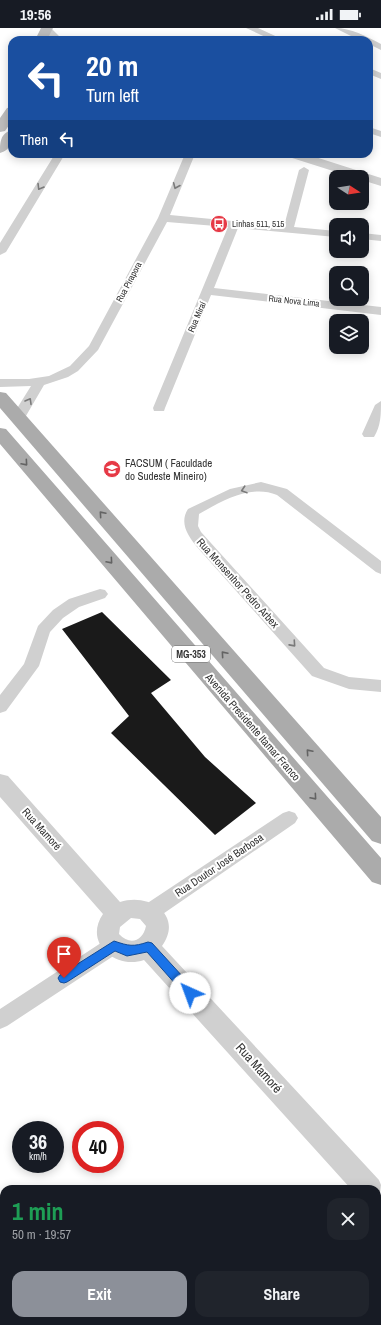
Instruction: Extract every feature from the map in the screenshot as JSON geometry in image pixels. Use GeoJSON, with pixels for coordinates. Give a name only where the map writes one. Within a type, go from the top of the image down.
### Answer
{"type":"FeatureCollection","features":[{"type":"Feature","properties":{"kind":"main road"},"geometry":{"type":"LineString","coordinates":[[0,128],[8,117]]}},
{"type":"Feature","properties":{"kind":"main road"},"geometry":{"type":"LineString","coordinates":[[0,149],[8,139]]}},
{"type":"Feature","properties":{"kind":"main road","name":"MG-353"},"geometry":{"type":"LineString","coordinates":[[0,397],[381,834]]}},
{"type":"Feature","properties":{"kind":"main road","name":"Avenida Presidente Itamar Franco"},"geometry":{"type":"LineString","coordinates":[[0,433],[381,876]]}},
{"type":"Feature","properties":{"kind":"street"},"geometry":{"type":"LineString","coordinates":[[250,28],[270,36]]}},
{"type":"Feature","properties":{"kind":"street"},"geometry":{"type":"LineString","coordinates":[[339,28],[357,36]]}},
{"type":"Feature","properties":{"kind":"street"},"geometry":{"type":"LineString","coordinates":[[0,252],[58,158]]}},
{"type":"Feature","properties":{"kind":"street","name":"Rua Pirapora"},"geometry":{"type":"LineString","coordinates":[[0,383],[39,383],[70,372],[83,361],[94,347],[163,218],[188,158]]}},
{"type":"Feature","properties":{"kind":"street"},"geometry":{"type":"LineString","coordinates":[[306,158],[381,182]]}},
{"type":"Feature","properties":{"kind":"street"},"geometry":{"type":"LineString","coordinates":[[288,230],[304,170]]}},
{"type":"Feature","properties":{"kind":"street"},"geometry":{"type":"LineString","coordinates":[[163,218],[329,233]]}},
{"type":"Feature","properties":{"kind":"street","name":"Rua Miraí"},"geometry":{"type":"LineString","coordinates":[[159,408],[234,225]]}},
{"type":"Feature","properties":{"kind":"street"},"geometry":{"type":"LineString","coordinates":[[369,237],[381,238]]}},
{"type":"Feature","properties":{"kind":"street","name":"Rua Nova Lima"},"geometry":{"type":"LineString","coordinates":[[208,291],[381,311]]}},
{"type":"Feature","properties":{"kind":"street"},"geometry":{"type":"LineString","coordinates":[[18,418],[39,383]]}},
{"type":"Feature","properties":{"kind":"street"},"geometry":{"type":"LineString","coordinates":[[369,434],[381,405]]}},
{"type":"Feature","properties":{"kind":"street","name":"Rua Monsenhor Pedro Arbex"},"geometry":{"type":"LineString","coordinates":[[381,569],[282,492],[261,486],[248,488],[203,505],[193,512],[190,521],[192,532],[318,672],[335,681],[363,687],[381,686]]}},
{"type":"Feature","properties":{"kind":"street"},"geometry":{"type":"LineString","coordinates":[[0,707],[31,666],[43,630],[58,614],[74,604],[100,594]]}},
{"type":"Feature","properties":{"kind":"street","name":"Rua Mamoré"},"geometry":{"type":"LineString","coordinates":[[0,782],[116,913]]}},
{"type":"Feature","properties":{"kind":"street","name":"Rua Doutor José Barbosa"},"geometry":{"type":"LineString","coordinates":[[150,912],[289,818]]}},
{"type":"Feature","properties":{"kind":"street"},"geometry":{"type":"LineString","coordinates":[[130,908],[150,912],[157,921],[158,932],[156,938],[148,946],[142,950],[127,951],[114,945],[108,936],[107,931],[109,922],[116,913],[130,908]]}},
{"type":"Feature","properties":{"kind":"street"},"geometry":{"type":"LineString","coordinates":[[0,1020],[114,945]]}},
{"type":"Feature","properties":{"kind":"street","name":"Rua Mamoré"},"geometry":{"type":"LineString","coordinates":[[148,946],[365,1185]]}},
{"type":"Feature","properties":{"kind":"building"},"geometry":{"type":"Polygon","coordinates":[[[102,612],[171,680],[151,693],[205,757],[256,803],[215,835],[111,733],[129,716],[62,629],[102,612]]]}},
{"type":"Feature","properties":{"kind":"place","name":"Linhas 511, 515"},"geometry":{"type":"Point","coordinates":[219,224]}},
{"type":"Feature","properties":{"kind":"place","name":"FACSUM ( Faculdade do Sudeste Mineiro)"},"geometry":{"type":"Point","coordinates":[112,469]}},
{"type":"Feature","properties":{"kind":"route"},"geometry":{"type":"LineString","coordinates":[[64,978],[114,945],[127,951],[142,950],[148,946],[190,993]]}}]}
